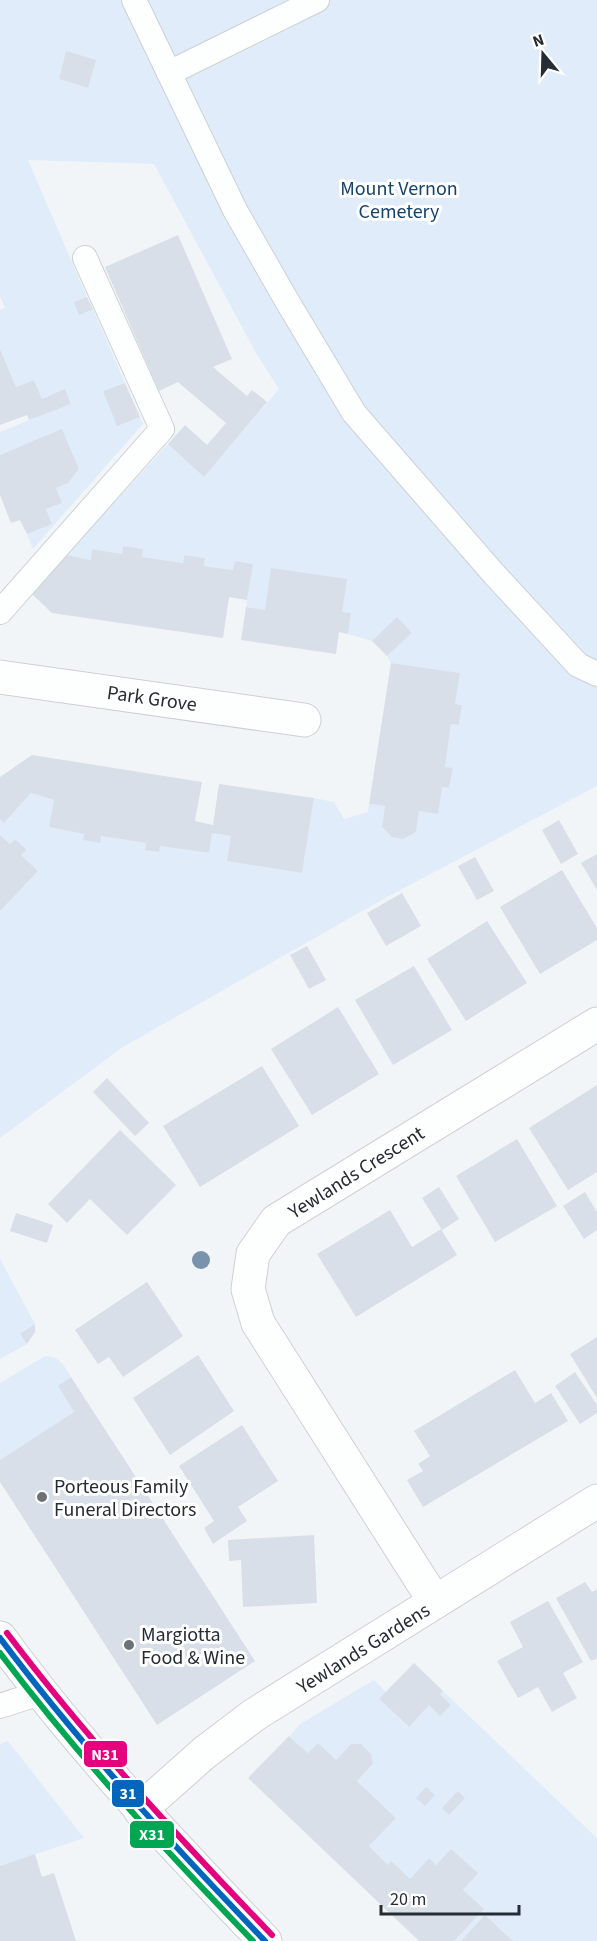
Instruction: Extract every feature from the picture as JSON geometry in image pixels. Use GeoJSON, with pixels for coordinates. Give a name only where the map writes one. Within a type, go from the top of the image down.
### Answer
{"type":"FeatureCollection","features":[{"type":"Feature","properties":{"kind":"street","name":"Park Grove"},"geometry":{"type":"LineString","coordinates":[[0,677],[304,720]]}},
{"type":"Feature","properties":{"kind":"street","name":"Yewlands Crescent"},"geometry":{"type":"LineString","coordinates":[[435,1602],[258,1323],[248,1289],[253,1254],[276,1221],[597,1024]]}},
{"type":"Feature","properties":{"kind":"street","name":"Yewlands Gardens"},"geometry":{"type":"LineString","coordinates":[[140,1810],[204,1753],[254,1714],[597,1501]]}},
{"type":"Feature","properties":{"kind":"street"},"geometry":{"type":"LineString","coordinates":[[0,1638],[40,1693],[140,1810],[265,1941]]}},
{"type":"Feature","properties":{"kind":"lane"},"geometry":{"type":"LineString","coordinates":[[134,0],[236,210],[354,413],[494,574],[578,665],[597,674]]}},
{"type":"Feature","properties":{"kind":"lane"},"geometry":{"type":"LineString","coordinates":[[169,73],[316,0]]}},
{"type":"Feature","properties":{"kind":"lane"},"geometry":{"type":"LineString","coordinates":[[0,612],[162,429],[85,258]]}},
{"type":"Feature","properties":{"kind":"lane"},"geometry":{"type":"LineString","coordinates":[[0,1706],[40,1693]]}},
{"type":"Feature","properties":{"kind":"green space","name":"Mount Vernon Cemetery"},"geometry":{"type":"Polygon","coordinates":[[[0,0],[597,0],[597,786],[387,897],[123,1047],[0,1138],[0,911],[38,871],[21,855],[27,850],[15,839],[10,844],[0,835],[0,819],[5,822],[31,793],[54,800],[50,827],[84,834],[83,840],[101,836],[146,843],[145,850],[160,846],[208,853],[212,833],[231,836],[228,861],[302,873],[314,798],[334,802],[344,819],[368,812],[369,804],[385,806],[382,827],[386,831],[398,837],[416,832],[419,811],[442,787],[449,788],[453,769],[445,767],[451,724],[459,725],[462,705],[455,704],[459,673],[391,663],[387,656],[412,633],[398,618],[372,641],[348,634],[351,613],[265,610],[246,607],[252,564],[235,561],[233,570],[204,566],[205,558],[184,555],[183,563],[142,557],[142,549],[123,546],[122,554],[92,549],[91,560],[66,555],[168,444],[204,476],[279,389],[256,353],[154,164],[28,160],[87,297],[74,302],[93,309],[125,383],[103,391],[140,417],[143,424],[33,549],[27,534],[52,524],[46,509],[62,503],[56,488],[68,483],[79,469],[62,430],[0,455],[0,432],[71,403],[65,390],[42,399],[34,380],[16,387],[0,349],[0,310],[5,308],[0,296],[0,0]],[[66,52],[59,79],[88,88],[66,52]]]}},
{"type":"Feature","properties":{"kind":"green space"},"geometry":{"type":"Polygon","coordinates":[[[0,1259],[35,1324],[21,1334],[27,1344],[0,1359],[0,1259]]]}},
{"type":"Feature","properties":{"kind":"green space"},"geometry":{"type":"Polygon","coordinates":[[[45,1356],[58,1360],[71,1377],[58,1386],[74,1412],[0,1460],[0,1383],[45,1356]]]}},
{"type":"Feature","properties":{"kind":"green space"},"geometry":{"type":"Polygon","coordinates":[[[374,1680],[386,1692],[379,1699],[408,1727],[429,1705],[440,1716],[451,1705],[440,1694],[443,1691],[597,1838],[597,1941],[454,1941],[483,1910],[463,1890],[477,1873],[451,1849],[436,1865],[429,1858],[410,1879],[388,1865],[369,1846],[396,1818],[357,1781],[373,1765],[369,1753],[360,1746],[351,1744],[336,1760],[308,1753],[290,1736],[300,1724],[374,1680]]]}},
{"type":"Feature","properties":{"kind":"green space"},"geometry":{"type":"Polygon","coordinates":[[[8,1741],[84,1838],[0,1866],[0,1744],[8,1741]]]}},
{"type":"Feature","properties":{"kind":"building"},"geometry":{"type":"Polygon","coordinates":[[[66,51],[96,60],[88,88],[59,79],[66,51]]]}},
{"type":"Feature","properties":{"kind":"building"},"geometry":{"type":"Polygon","coordinates":[[[178,235],[232,359],[213,367],[247,396],[252,390],[267,402],[204,477],[168,444],[185,425],[207,445],[226,423],[178,382],[159,391],[105,267],[178,235]]]}},
{"type":"Feature","properties":{"kind":"building"},"geometry":{"type":"Polygon","coordinates":[[[87,297],[93,309],[79,315],[74,302],[87,297]]]}},
{"type":"Feature","properties":{"kind":"building"},"geometry":{"type":"Polygon","coordinates":[[[0,349],[16,387],[34,380],[42,399],[65,389],[71,404],[29,420],[27,415],[0,425],[0,349]]]}},
{"type":"Feature","properties":{"kind":"building"},"geometry":{"type":"Polygon","coordinates":[[[125,383],[140,417],[117,426],[103,391],[125,383]]]}},
{"type":"Feature","properties":{"kind":"building"},"geometry":{"type":"Polygon","coordinates":[[[62,429],[79,469],[68,483],[56,488],[62,503],[46,509],[52,524],[27,534],[20,520],[11,523],[0,495],[0,455],[62,429]]]}},
{"type":"Feature","properties":{"kind":"building"},"geometry":{"type":"Polygon","coordinates":[[[123,546],[143,549],[142,557],[183,563],[184,555],[205,558],[204,566],[233,570],[235,561],[253,564],[247,600],[229,597],[223,638],[52,613],[32,594],[66,555],[91,560],[92,549],[122,554],[123,546]]]}},
{"type":"Feature","properties":{"kind":"building"},"geometry":{"type":"Polygon","coordinates":[[[271,568],[347,579],[342,612],[351,613],[348,634],[339,632],[336,654],[241,640],[246,607],[265,610],[271,568]]]}},
{"type":"Feature","properties":{"kind":"building"},"geometry":{"type":"Polygon","coordinates":[[[397,617],[412,633],[387,656],[372,641],[397,617]]]}},
{"type":"Feature","properties":{"kind":"building"},"geometry":{"type":"Polygon","coordinates":[[[391,663],[460,673],[455,704],[462,705],[459,725],[451,724],[445,767],[453,768],[449,788],[442,787],[438,814],[419,811],[416,832],[403,839],[392,837],[382,827],[385,806],[369,804],[391,663]]]}},
{"type":"Feature","properties":{"kind":"building"},"geometry":{"type":"Polygon","coordinates":[[[32,755],[202,782],[195,821],[213,825],[219,784],[314,798],[302,873],[227,861],[231,836],[212,833],[209,853],[160,846],[159,852],[145,850],[146,843],[101,836],[100,843],[83,840],[84,834],[49,827],[54,800],[31,793],[4,823],[0,819],[0,777],[32,755]]]}},
{"type":"Feature","properties":{"kind":"building"},"geometry":{"type":"Polygon","coordinates":[[[559,820],[578,854],[561,864],[542,830],[559,820]]]}},
{"type":"Feature","properties":{"kind":"building"},"geometry":{"type":"Polygon","coordinates":[[[0,835],[10,844],[15,839],[27,850],[21,855],[38,871],[0,911],[0,835]]]}},
{"type":"Feature","properties":{"kind":"building"},"geometry":{"type":"Polygon","coordinates":[[[597,854],[597,890],[581,863],[597,854]]]}},
{"type":"Feature","properties":{"kind":"building"},"geometry":{"type":"Polygon","coordinates":[[[475,857],[494,891],[477,900],[458,866],[475,857]]]}},
{"type":"Feature","properties":{"kind":"building"},"geometry":{"type":"Polygon","coordinates":[[[562,870],[597,928],[597,940],[540,974],[500,907],[562,870]]]}},
{"type":"Feature","properties":{"kind":"building"},"geometry":{"type":"Polygon","coordinates":[[[402,893],[421,926],[386,946],[367,913],[402,893]]]}},
{"type":"Feature","properties":{"kind":"building"},"geometry":{"type":"Polygon","coordinates":[[[487,921],[527,983],[466,1021],[427,959],[487,921]]]}},
{"type":"Feature","properties":{"kind":"building"},"geometry":{"type":"Polygon","coordinates":[[[307,946],[326,980],[309,989],[290,955],[307,946]]]}},
{"type":"Feature","properties":{"kind":"building"},"geometry":{"type":"Polygon","coordinates":[[[414,966],[452,1030],[393,1065],[355,1000],[414,966]]]}},
{"type":"Feature","properties":{"kind":"building"},"geometry":{"type":"Polygon","coordinates":[[[338,1007],[379,1074],[312,1115],[271,1049],[338,1007]]]}},
{"type":"Feature","properties":{"kind":"building"},"geometry":{"type":"Polygon","coordinates":[[[262,1066],[299,1126],[200,1187],[163,1126],[262,1066]]]}},
{"type":"Feature","properties":{"kind":"building"},"geometry":{"type":"Polygon","coordinates":[[[107,1078],[149,1123],[135,1136],[93,1092],[107,1078]]]}},
{"type":"Feature","properties":{"kind":"building"},"geometry":{"type":"Polygon","coordinates":[[[597,1085],[597,1172],[568,1190],[529,1128],[597,1085]]]}},
{"type":"Feature","properties":{"kind":"building"},"geometry":{"type":"Polygon","coordinates":[[[120,1130],[176,1185],[127,1235],[90,1199],[67,1223],[48,1204],[120,1130]]]}},
{"type":"Feature","properties":{"kind":"building"},"geometry":{"type":"Polygon","coordinates":[[[517,1139],[557,1206],[495,1242],[456,1176],[517,1139]]]}},
{"type":"Feature","properties":{"kind":"building"},"geometry":{"type":"Polygon","coordinates":[[[439,1187],[459,1219],[442,1230],[422,1198],[439,1187]]]}},
{"type":"Feature","properties":{"kind":"building"},"geometry":{"type":"Polygon","coordinates":[[[585,1192],[597,1212],[597,1230],[584,1239],[563,1206],[585,1192]]]}},
{"type":"Feature","properties":{"kind":"building"},"geometry":{"type":"Polygon","coordinates":[[[390,1210],[412,1247],[441,1229],[457,1255],[356,1317],[317,1254],[390,1210]]]}},
{"type":"Feature","properties":{"kind":"building"},"geometry":{"type":"Polygon","coordinates":[[[16,1213],[53,1225],[47,1243],[10,1231],[16,1213]]]}},
{"type":"Feature","properties":{"kind":"building"},"geometry":{"type":"Polygon","coordinates":[[[147,1282],[183,1336],[123,1377],[109,1357],[98,1364],[75,1330],[147,1282]]]}},
{"type":"Feature","properties":{"kind":"building"},"geometry":{"type":"Polygon","coordinates":[[[35,1324],[35,1332],[27,1344],[20,1334],[35,1324]]]}},
{"type":"Feature","properties":{"kind":"building"},"geometry":{"type":"Polygon","coordinates":[[[597,1337],[597,1398],[570,1354],[597,1337]]]}},
{"type":"Feature","properties":{"kind":"building"},"geometry":{"type":"Polygon","coordinates":[[[198,1355],[234,1411],[170,1455],[133,1398],[198,1355]]]}},
{"type":"Feature","properties":{"kind":"building"},"geometry":{"type":"Polygon","coordinates":[[[515,1370],[535,1403],[551,1393],[568,1421],[423,1507],[407,1480],[423,1471],[418,1464],[430,1456],[414,1431],[515,1370]]]}},
{"type":"Feature","properties":{"kind":"building"},"geometry":{"type":"Polygon","coordinates":[[[575,1372],[597,1405],[597,1413],[580,1424],[555,1386],[575,1372]]]}},
{"type":"Feature","properties":{"kind":"building"},"geometry":{"type":"Polygon","coordinates":[[[71,1377],[255,1661],[157,1725],[0,1482],[0,1460],[74,1412],[58,1386],[71,1377]]]}},
{"type":"Feature","properties":{"kind":"building"},"geometry":{"type":"Polygon","coordinates":[[[242,1425],[278,1481],[238,1507],[247,1521],[213,1544],[204,1528],[214,1521],[179,1466],[242,1425]]]}},
{"type":"Feature","properties":{"kind":"building"},"geometry":{"type":"Polygon","coordinates":[[[314,1535],[317,1603],[243,1607],[241,1560],[229,1561],[228,1540],[314,1535]]]}},
{"type":"Feature","properties":{"kind":"building"},"geometry":{"type":"Polygon","coordinates":[[[585,1582],[592,1592],[597,1589],[597,1658],[591,1661],[556,1598],[585,1582]]]}},
{"type":"Feature","properties":{"kind":"building"},"geometry":{"type":"Polygon","coordinates":[[[548,1601],[583,1662],[563,1673],[577,1698],[552,1712],[538,1687],[518,1698],[497,1661],[523,1647],[510,1622],[548,1601]]]}},
{"type":"Feature","properties":{"kind":"building"},"geometry":{"type":"Polygon","coordinates":[[[414,1663],[443,1691],[440,1694],[451,1705],[440,1716],[429,1705],[409,1727],[379,1699],[414,1663]]]}},
{"type":"Feature","properties":{"kind":"building"},"geometry":{"type":"Polygon","coordinates":[[[289,1736],[308,1753],[318,1743],[336,1760],[351,1744],[361,1744],[371,1754],[373,1764],[357,1781],[396,1818],[369,1846],[388,1865],[391,1861],[410,1879],[429,1858],[436,1865],[451,1849],[478,1873],[463,1890],[484,1909],[454,1941],[419,1941],[248,1778],[289,1736]]]}},
{"type":"Feature","properties":{"kind":"building"},"geometry":{"type":"Polygon","coordinates":[[[426,1787],[435,1795],[425,1806],[416,1798],[426,1787]]]}},
{"type":"Feature","properties":{"kind":"building"},"geometry":{"type":"Polygon","coordinates":[[[458,1791],[465,1798],[449,1815],[442,1808],[458,1791]]]}},
{"type":"Feature","properties":{"kind":"building"},"geometry":{"type":"Polygon","coordinates":[[[35,1854],[42,1877],[54,1873],[76,1941],[0,1941],[0,1866],[35,1854]]]}},
{"type":"Feature","properties":{"kind":"building"},"geometry":{"type":"Polygon","coordinates":[[[485,1915],[503,1932],[513,1941],[461,1941],[485,1915]]]}},
{"type":"Feature","properties":{"kind":"transit line","name":"N31"},"geometry":{"type":"LineString","coordinates":[[7,1633],[135,1788],[272,1935]]}},
{"type":"Feature","properties":{"kind":"transit line","name":"31"},"geometry":{"type":"LineString","coordinates":[[0,1638],[62,1717],[128,1794],[265,1941]]}},
{"type":"Feature","properties":{"kind":"transit line","name":"X31"},"geometry":{"type":"LineString","coordinates":[[0,1653],[122,1801],[253,1941]]}},
{"type":"Feature","properties":{"kind":"place","name":"Porteous Family Funeral Directors"},"geometry":{"type":"Point","coordinates":[42,1497]}},
{"type":"Feature","properties":{"kind":"place","name":"Margiotta Food & Wine"},"geometry":{"type":"Point","coordinates":[129,1645]}}]}
